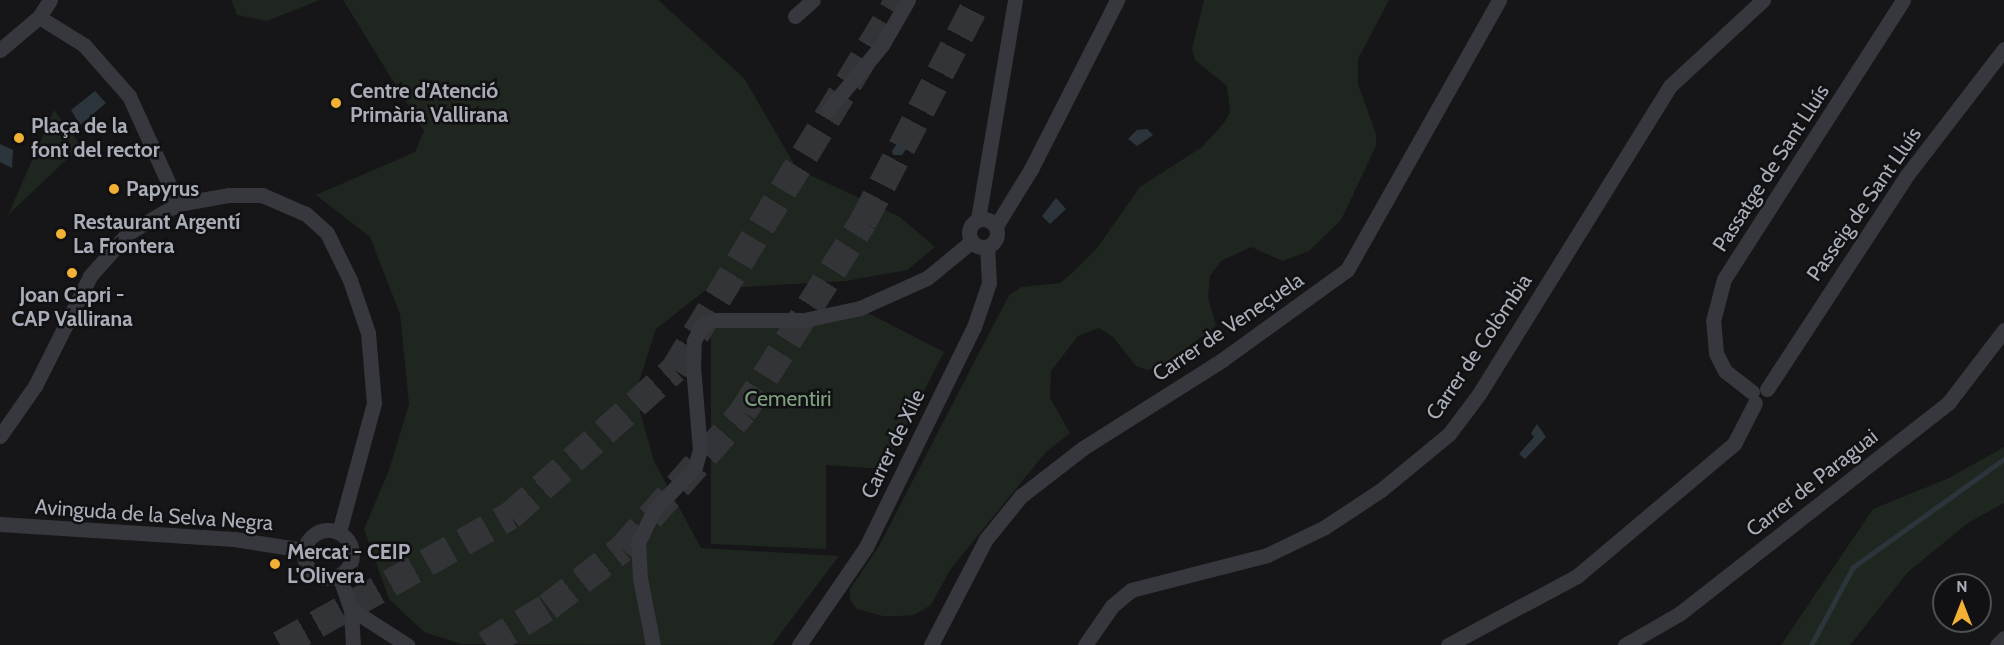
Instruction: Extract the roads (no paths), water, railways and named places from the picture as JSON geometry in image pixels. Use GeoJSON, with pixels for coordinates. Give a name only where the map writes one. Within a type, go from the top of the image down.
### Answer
{"type":"FeatureCollection","features":[{"type":"Feature","properties":{"kind":"street"},"geometry":{"type":"LineString","coordinates":[[0,50],[39,17],[50,0]]}},
{"type":"Feature","properties":{"kind":"street"},"geometry":{"type":"LineString","coordinates":[[795,16],[813,0]]}},
{"type":"Feature","properties":{"kind":"street"},"geometry":{"type":"LineString","coordinates":[[828,110],[882,45],[908,0]]}},
{"type":"Feature","properties":{"kind":"street"},"geometry":{"type":"LineString","coordinates":[[972,241],[969,229],[978,219],[1015,0]]}},
{"type":"Feature","properties":{"kind":"street"},"geometry":{"type":"LineString","coordinates":[[972,241],[987,247],[997,239],[996,226],[1031,169],[1117,0]]}},
{"type":"Feature","properties":{"kind":"street","name":"Carrer de Veneçuela"},"geometry":{"type":"LineString","coordinates":[[931,645],[986,539],[1021,496],[1083,448],[1222,360],[1347,270],[1499,0]]}},
{"type":"Feature","properties":{"kind":"street","name":"Carrer de Colòmbia"},"geometry":{"type":"LineString","coordinates":[[1085,645],[1112,606],[1131,590],[1267,555],[1325,527],[1381,490],[1449,434],[1479,394],[1670,86],[1763,0]]}},
{"type":"Feature","properties":{"kind":"street","name":"Passatge de Sant Lluís"},"geometry":{"type":"LineString","coordinates":[[1753,398],[1725,371],[1716,353],[1713,321],[1724,279],[1903,0]]}},
{"type":"Feature","properties":{"kind":"street"},"geometry":{"type":"LineString","coordinates":[[39,17],[84,45],[129,96],[178,204]]}},
{"type":"Feature","properties":{"kind":"street","name":"Passeig de Sant Lluís"},"geometry":{"type":"LineString","coordinates":[[1753,398],[1758,387],[1767,389],[1907,175],[2004,48]]}},
{"type":"Feature","properties":{"kind":"street"},"geometry":{"type":"LineString","coordinates":[[0,436],[35,386],[90,276],[128,233],[178,204],[228,195],[262,195],[286,202],[306,214],[327,232],[339,254],[368,333],[374,385],[371,421],[339,532]]}},
{"type":"Feature","properties":{"kind":"street"},"geometry":{"type":"LineString","coordinates":[[978,219],[988,219],[996,226]]}},
{"type":"Feature","properties":{"kind":"street"},"geometry":{"type":"LineString","coordinates":[[653,645],[640,578],[638,542],[654,510],[695,467],[699,450],[694,340],[701,326],[712,320],[804,320],[860,308],[927,278],[972,241]]}},
{"type":"Feature","properties":{"kind":"street","name":"Carrer de Xile"},"geometry":{"type":"LineString","coordinates":[[799,645],[866,547],[974,327],[989,283],[987,247]]}},
{"type":"Feature","properties":{"kind":"street","name":"Carrer de Paraguai"},"geometry":{"type":"LineString","coordinates":[[1624,645],[1679,614],[1949,402],[2004,330]]}},
{"type":"Feature","properties":{"kind":"street"},"geometry":{"type":"LineString","coordinates":[[1448,645],[1577,576],[1734,444],[1753,398]]}},
{"type":"Feature","properties":{"kind":"street","name":"Avinguda de la Selva Negra"},"geometry":{"type":"LineString","coordinates":[[0,525],[234,539],[304,550]]}},
{"type":"Feature","properties":{"kind":"street"},"geometry":{"type":"LineString","coordinates":[[317,532],[339,532],[349,541],[353,554],[349,566],[339,575],[326,578],[314,573],[306,563],[304,550],[317,532]]}},
{"type":"Feature","properties":{"kind":"street"},"geometry":{"type":"LineString","coordinates":[[339,575],[351,609],[353,645]]}},
{"type":"Feature","properties":{"kind":"street"},"geometry":{"type":"LineString","coordinates":[[351,609],[407,645]]}},
{"type":"Feature","properties":{"kind":"street"},"geometry":{"type":"LineString","coordinates":[[1997,645],[2004,638]]}},
{"type":"Feature","properties":{"kind":"waterway"},"geometry":{"type":"LineString","coordinates":[[1811,645],[1853,567],[2004,459]]}},
{"type":"Feature","properties":{"kind":"tunnel"},"geometry":{"type":"LineString","coordinates":[[280,645],[510,516],[674,370],[899,0]]}},
{"type":"Feature","properties":{"kind":"tunnel"},"geometry":{"type":"LineString","coordinates":[[486,645],[548,607],[622,549],[743,412],[863,222],[978,0]]}},
{"type":"Feature","properties":{"kind":"place","name":"Centre d'Atenció Primària Vallirana"},"geometry":{"type":"Point","coordinates":[336,103]}},
{"type":"Feature","properties":{"kind":"place","name":"Plaça de la font del rector"},"geometry":{"type":"Point","coordinates":[19,138]}},
{"type":"Feature","properties":{"kind":"place","name":"Papyrus"},"geometry":{"type":"Point","coordinates":[114,189]}},
{"type":"Feature","properties":{"kind":"place","name":"Restaurant Argentí La Frontera"},"geometry":{"type":"Point","coordinates":[61,234]}},
{"type":"Feature","properties":{"kind":"place","name":"Joan Capri - CAP Vallirana"},"geometry":{"type":"Point","coordinates":[72,273]}},
{"type":"Feature","properties":{"kind":"place","name":"Mercat - CEIP L'Olivera"},"geometry":{"type":"Point","coordinates":[275,564]}},
{"type":"Feature","properties":{"kind":"park label","name":"Cementiri"},"geometry":{"type":"Point","coordinates":[788,399]}}]}
